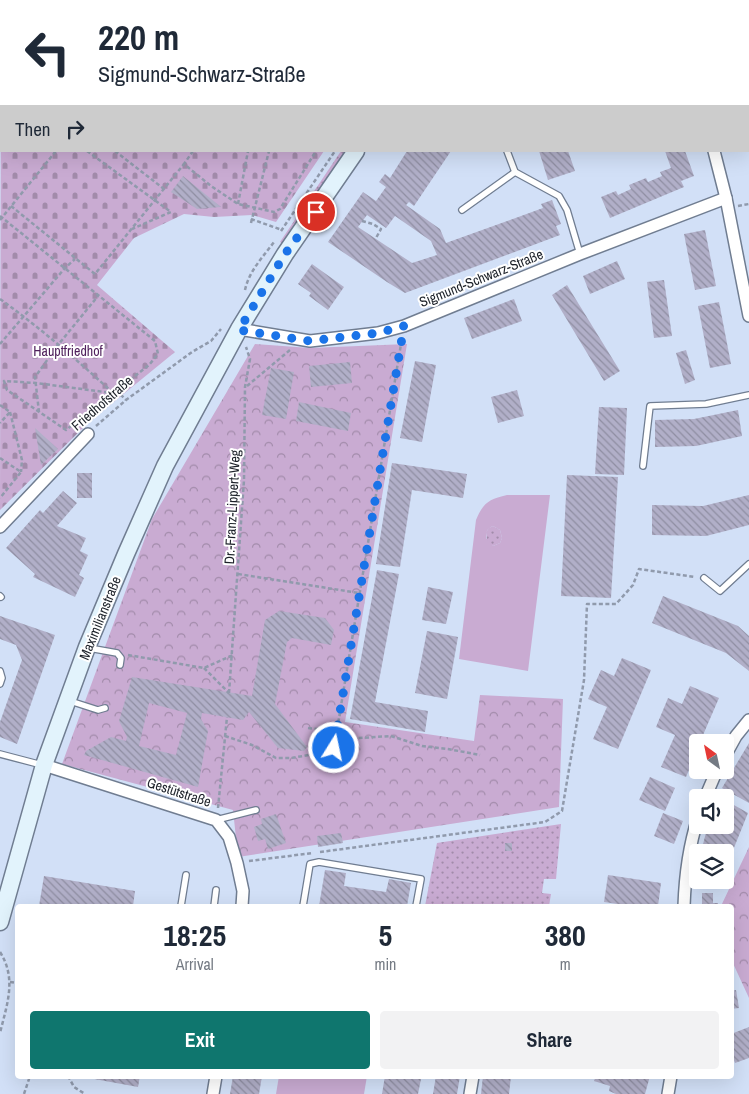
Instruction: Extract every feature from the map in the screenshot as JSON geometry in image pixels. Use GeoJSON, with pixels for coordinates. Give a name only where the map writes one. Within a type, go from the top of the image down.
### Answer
{"type":"FeatureCollection","features":[{"type":"Feature","properties":{"kind":"main road","name":"Maximilianstraße"},"geometry":{"type":"LineString","coordinates":[[0,922],[44,765],[87,647],[165,466],[239,330],[285,254],[355,152]]}},
{"type":"Feature","properties":{"kind":"street"},"geometry":{"type":"LineString","coordinates":[[714,152],[726,198],[749,316]]}},
{"type":"Feature","properties":{"kind":"street","name":"Sigmund-Schwarz-Straße"},"geometry":{"type":"LineString","coordinates":[[239,330],[310,341],[378,333],[404,326],[580,254],[726,198]]}},
{"type":"Feature","properties":{"kind":"street","name":"Friedhofstraße"},"geometry":{"type":"LineString","coordinates":[[0,527],[88,434]]}},
{"type":"Feature","properties":{"kind":"street"},"geometry":{"type":"LineString","coordinates":[[734,740],[749,720]]}},
{"type":"Feature","properties":{"kind":"street","name":"Gestütstraße"},"geometry":{"type":"LineString","coordinates":[[44,765],[216,820],[229,838],[237,863],[243,891],[242,904]]}},
{"type":"Feature","properties":{"kind":"street"},"geometry":{"type":"LineString","coordinates":[[684,904],[693,834]]}},
{"type":"Feature","properties":{"kind":"street"},"geometry":{"type":"LineString","coordinates":[[213,1094],[216,1079]]}},
{"type":"Feature","properties":{"kind":"street"},"geometry":{"type":"LineString","coordinates":[[470,1094],[472,1079]]}},
{"type":"Feature","properties":{"kind":"street"},"geometry":{"type":"LineString","coordinates":[[668,1094],[670,1079]]}},
{"type":"Feature","properties":{"kind":"lane"},"geometry":{"type":"LineString","coordinates":[[507,152],[515,172],[559,196],[567,210],[580,254]]}},
{"type":"Feature","properties":{"kind":"lane"},"geometry":{"type":"LineString","coordinates":[[462,210],[515,172]]}},
{"type":"Feature","properties":{"kind":"lane"},"geometry":{"type":"LineString","coordinates":[[643,466],[650,406],[706,404],[749,395]]}},
{"type":"Feature","properties":{"kind":"lane"},"geometry":{"type":"LineString","coordinates":[[704,578],[720,591],[749,564]]}},
{"type":"Feature","properties":{"kind":"lane"},"geometry":{"type":"LineString","coordinates":[[87,647],[117,653],[121,658],[120,665]]}},
{"type":"Feature","properties":{"kind":"lane"},"geometry":{"type":"LineString","coordinates":[[0,672],[2,678],[0,684]]}},
{"type":"Feature","properties":{"kind":"lane"},"geometry":{"type":"LineString","coordinates":[[68,700],[98,710],[105,708]]}},
{"type":"Feature","properties":{"kind":"lane"},"geometry":{"type":"LineString","coordinates":[[0,754],[44,765]]}},
{"type":"Feature","properties":{"kind":"lane"},"geometry":{"type":"LineString","coordinates":[[216,820],[256,810]]}},
{"type":"Feature","properties":{"kind":"lane"},"geometry":{"type":"LineString","coordinates":[[303,904],[310,864],[318,862],[420,879],[416,904]]}},
{"type":"Feature","properties":{"kind":"lane"},"geometry":{"type":"LineString","coordinates":[[181,904],[186,875]]}},
{"type":"Feature","properties":{"kind":"lane"},"geometry":{"type":"LineString","coordinates":[[214,904],[216,890]]}},
{"type":"Feature","properties":{"kind":"path"},"geometry":{"type":"LineString","coordinates":[[2,381],[7,390],[66,430],[149,365],[158,354],[155,341],[1,218],[55,152]]}},
{"type":"Feature","properties":{"kind":"path"},"geometry":{"type":"LineString","coordinates":[[88,152],[171,212],[131,229]]}},
{"type":"Feature","properties":{"kind":"path"},"geometry":{"type":"LineString","coordinates":[[116,152],[164,189]]}},
{"type":"Feature","properties":{"kind":"path"},"geometry":{"type":"LineString","coordinates":[[11,206],[95,274],[192,152]]}},
{"type":"Feature","properties":{"kind":"path"},"geometry":{"type":"LineString","coordinates":[[238,204],[248,152]]}},
{"type":"Feature","properties":{"kind":"path"},"geometry":{"type":"LineString","coordinates":[[269,152],[251,221],[282,230]]}},
{"type":"Feature","properties":{"kind":"path"},"geometry":{"type":"LineString","coordinates":[[184,164],[211,186],[238,204],[274,212],[280,209],[315,152]]}},
{"type":"Feature","properties":{"kind":"path"},"geometry":{"type":"LineString","coordinates":[[362,221],[382,229],[376,238]]}},
{"type":"Feature","properties":{"kind":"path"},"geometry":{"type":"LineString","coordinates":[[0,344],[65,268],[75,259]]}},
{"type":"Feature","properties":{"kind":"path"},"geometry":{"type":"LineString","coordinates":[[39,412],[35,377],[98,296]]}},
{"type":"Feature","properties":{"kind":"path"},"geometry":{"type":"LineString","coordinates":[[0,299],[24,316],[112,393]]}},
{"type":"Feature","properties":{"kind":"path"},"geometry":{"type":"LineString","coordinates":[[334,748],[404,326]]}},
{"type":"Feature","properties":{"kind":"path","name":"Friedhofstraße"},"geometry":{"type":"LineString","coordinates":[[88,434],[126,400],[192,352],[211,341],[222,327]]}},
{"type":"Feature","properties":{"kind":"path"},"geometry":{"type":"LineString","coordinates":[[245,387],[288,351],[310,341]]}},
{"type":"Feature","properties":{"kind":"path","name":"Dr.-Franz-Lippert-Weg"},"geometry":{"type":"LineString","coordinates":[[204,668],[229,692],[244,480],[245,387],[250,359]]}},
{"type":"Feature","properties":{"kind":"path"},"geometry":{"type":"LineString","coordinates":[[2,381],[36,383],[112,393]]}},
{"type":"Feature","properties":{"kind":"path"},"geometry":{"type":"LineString","coordinates":[[116,390],[126,400]]}},
{"type":"Feature","properties":{"kind":"path"},"geometry":{"type":"LineString","coordinates":[[0,404],[10,412],[22,460],[21,472],[0,498]]}},
{"type":"Feature","properties":{"kind":"path"},"geometry":{"type":"LineString","coordinates":[[0,424],[10,412]]}},
{"type":"Feature","properties":{"kind":"path"},"geometry":{"type":"LineString","coordinates":[[0,458],[21,472]]}},
{"type":"Feature","properties":{"kind":"path"},"geometry":{"type":"LineString","coordinates":[[237,863],[545,822],[562,811],[584,680],[587,604],[616,604],[633,585],[639,569],[704,578]]}},
{"type":"Feature","properties":{"kind":"path"},"geometry":{"type":"LineString","coordinates":[[238,574],[359,593]]}},
{"type":"Feature","properties":{"kind":"path"},"geometry":{"type":"LineString","coordinates":[[117,653],[204,668],[233,655]]}},
{"type":"Feature","properties":{"kind":"path"},"geometry":{"type":"LineString","coordinates":[[216,820],[227,717]]}},
{"type":"Feature","properties":{"kind":"path"},"geometry":{"type":"LineString","coordinates":[[308,728],[336,735]]}},
{"type":"Feature","properties":{"kind":"path"},"geometry":{"type":"LineString","coordinates":[[225,736],[252,745],[276,758],[291,758],[315,754],[334,748],[345,739],[391,736],[422,746],[480,755]]}},
{"type":"Feature","properties":{"kind":"path"},"geometry":{"type":"LineString","coordinates":[[0,952],[6,963],[10,982],[0,1033]]}},
{"type":"Feature","properties":{"kind":"path"},"geometry":{"type":"LineString","coordinates":[[10,982],[15,983]]}},
{"type":"Feature","properties":{"kind":"path"},"geometry":{"type":"LineString","coordinates":[[24,1094],[29,1079]]}},
{"type":"Feature","properties":{"kind":"path"},"geometry":{"type":"LineString","coordinates":[[70,1079],[74,1088],[84,1094]]}},
{"type":"Feature","properties":{"kind":"green space","name":"Hauptfriedhof"},"geometry":{"type":"Polygon","coordinates":[[[1,152],[323,152],[276,222],[252,215],[214,217],[184,214],[134,238],[97,285],[175,352],[88,423],[0,510],[1,152]]]}},
{"type":"Feature","properties":{"kind":"green space"},"geometry":{"type":"Polygon","coordinates":[[[340,152],[345,152],[283,244],[280,242],[340,152]]]}},
{"type":"Feature","properties":{"kind":"green space"},"geometry":{"type":"Polygon","coordinates":[[[255,344],[310,348],[407,344],[345,722],[474,741],[480,695],[563,699],[559,807],[238,857],[233,810],[62,764],[152,519],[255,344]]]}},
{"type":"Feature","properties":{"kind":"green space"},"geometry":{"type":"Polygon","coordinates":[[[507,495],[550,495],[528,671],[459,659],[476,520],[481,509],[487,503],[507,495]],[[493,526],[487,530],[486,538],[493,546],[500,543],[502,538],[500,530],[493,526]]]}},
{"type":"Feature","properties":{"kind":"green space"},"geometry":{"type":"Polygon","coordinates":[[[493,526],[500,530],[502,538],[500,543],[493,546],[487,542],[486,532],[493,526]]]}},
{"type":"Feature","properties":{"kind":"green space"},"geometry":{"type":"Polygon","coordinates":[[[561,824],[556,879],[544,879],[542,893],[551,894],[549,904],[425,904],[437,843],[561,824]]]}},
{"type":"Feature","properties":{"kind":"green space"},"geometry":{"type":"Polygon","coordinates":[[[749,847],[749,998],[734,966],[734,904],[722,904],[729,889],[734,889],[734,879],[749,847]]]}},
{"type":"Feature","properties":{"kind":"green space"},"geometry":{"type":"Polygon","coordinates":[[[278,1079],[366,1079],[364,1094],[276,1094],[278,1079]]]}},
{"type":"Feature","properties":{"kind":"building"},"geometry":{"type":"Polygon","coordinates":[[[406,152],[450,152],[414,206],[409,202],[406,205],[440,229],[446,243],[543,208],[541,204],[552,200],[561,224],[556,226],[560,235],[405,293],[328,242],[363,192],[376,201],[386,187],[379,182],[385,174],[390,178],[406,152]],[[367,215],[358,227],[412,263],[437,255],[431,241],[395,216],[386,228],[367,215]]]}},
{"type":"Feature","properties":{"kind":"building"},"geometry":{"type":"Polygon","coordinates":[[[539,152],[568,152],[575,171],[548,180],[539,152]]]}},
{"type":"Feature","properties":{"kind":"building"},"geometry":{"type":"Polygon","coordinates":[[[665,152],[685,152],[694,176],[681,181],[684,187],[610,218],[601,197],[616,191],[618,195],[631,189],[629,185],[646,178],[648,182],[662,176],[660,172],[671,168],[665,152]]]}},
{"type":"Feature","properties":{"kind":"building"},"geometry":{"type":"Polygon","coordinates":[[[183,176],[221,207],[197,209],[171,192],[183,176]]]}},
{"type":"Feature","properties":{"kind":"building"},"geometry":{"type":"Polygon","coordinates":[[[705,230],[716,286],[695,290],[684,234],[705,230]]]}},
{"type":"Feature","properties":{"kind":"building"},"geometry":{"type":"Polygon","coordinates":[[[617,261],[625,279],[590,294],[583,276],[617,261]]]}},
{"type":"Feature","properties":{"kind":"building"},"geometry":{"type":"Polygon","coordinates":[[[312,264],[344,287],[328,310],[309,296],[311,293],[298,284],[312,264]]]}},
{"type":"Feature","properties":{"kind":"building"},"geometry":{"type":"Polygon","coordinates":[[[664,280],[672,336],[654,338],[647,282],[664,280]]]}},
{"type":"Feature","properties":{"kind":"building"},"geometry":{"type":"Polygon","coordinates":[[[567,285],[620,371],[604,381],[552,295],[567,285]]]}},
{"type":"Feature","properties":{"kind":"building"},"geometry":{"type":"Polygon","coordinates":[[[514,299],[522,321],[472,339],[464,318],[514,299]]]}},
{"type":"Feature","properties":{"kind":"building"},"geometry":{"type":"Polygon","coordinates":[[[719,302],[731,364],[710,368],[698,306],[719,302]]]}},
{"type":"Feature","properties":{"kind":"building"},"geometry":{"type":"Polygon","coordinates":[[[686,350],[695,380],[685,384],[676,353],[686,350]]]}},
{"type":"Feature","properties":{"kind":"building"},"geometry":{"type":"Polygon","coordinates":[[[415,361],[436,365],[422,442],[400,438],[415,361]]]}},
{"type":"Feature","properties":{"kind":"building"},"geometry":{"type":"Polygon","coordinates":[[[350,362],[352,383],[311,387],[309,366],[350,362]]]}},
{"type":"Feature","properties":{"kind":"building"},"geometry":{"type":"Polygon","coordinates":[[[271,368],[294,372],[286,419],[262,415],[271,368]]]}},
{"type":"Feature","properties":{"kind":"building"},"geometry":{"type":"Polygon","coordinates":[[[517,390],[524,416],[498,423],[491,397],[517,390]]]}},
{"type":"Feature","properties":{"kind":"building"},"geometry":{"type":"Polygon","coordinates":[[[299,402],[351,413],[348,431],[296,421],[299,402]]]}},
{"type":"Feature","properties":{"kind":"building"},"geometry":{"type":"Polygon","coordinates":[[[599,407],[627,408],[624,475],[595,474],[599,407]]]}},
{"type":"Feature","properties":{"kind":"building"},"geometry":{"type":"Polygon","coordinates":[[[738,410],[742,436],[696,446],[655,447],[655,420],[694,419],[738,410]]]}},
{"type":"Feature","properties":{"kind":"building"},"geometry":{"type":"Polygon","coordinates":[[[35,428],[58,449],[41,465],[35,428]]]}},
{"type":"Feature","properties":{"kind":"building"},"geometry":{"type":"Polygon","coordinates":[[[392,463],[467,474],[463,498],[412,490],[400,567],[376,564],[392,463]]]}},
{"type":"Feature","properties":{"kind":"building"},"geometry":{"type":"Polygon","coordinates":[[[77,473],[92,473],[92,498],[77,498],[77,473]]]}},
{"type":"Feature","properties":{"kind":"building"},"geometry":{"type":"Polygon","coordinates":[[[567,475],[618,477],[611,598],[561,596],[567,475]]]}},
{"type":"Feature","properties":{"kind":"building"},"geometry":{"type":"Polygon","coordinates":[[[63,491],[77,503],[57,526],[86,538],[80,551],[88,555],[79,575],[84,578],[75,597],[33,577],[35,574],[6,548],[40,510],[43,513],[63,491]]]}},
{"type":"Feature","properties":{"kind":"building"},"geometry":{"type":"Polygon","coordinates":[[[749,495],[749,525],[706,536],[652,535],[652,505],[703,506],[749,495]]]}},
{"type":"Feature","properties":{"kind":"building"},"geometry":{"type":"Polygon","coordinates":[[[377,570],[399,574],[375,702],[428,711],[425,732],[350,719],[377,570]]]}},
{"type":"Feature","properties":{"kind":"building"},"geometry":{"type":"Polygon","coordinates":[[[428,587],[453,592],[446,624],[422,620],[428,587]]]}},
{"type":"Feature","properties":{"kind":"building"},"geometry":{"type":"Polygon","coordinates":[[[663,596],[738,626],[749,636],[749,671],[726,653],[652,623],[663,596]]]}},
{"type":"Feature","properties":{"kind":"building"},"geometry":{"type":"Polygon","coordinates":[[[279,611],[325,618],[334,630],[331,645],[292,638],[287,642],[275,704],[307,747],[304,751],[278,748],[249,712],[243,720],[202,713],[201,719],[208,731],[198,787],[84,755],[86,751],[111,737],[126,741],[127,737],[119,721],[132,677],[252,696],[265,620],[279,611]],[[149,703],[139,746],[176,755],[187,713],[149,703]]]}},
{"type":"Feature","properties":{"kind":"building"},"geometry":{"type":"Polygon","coordinates":[[[0,616],[55,635],[17,744],[0,737],[0,722],[22,660],[16,645],[0,639],[0,616]]]}},
{"type":"Feature","properties":{"kind":"building"},"geometry":{"type":"Polygon","coordinates":[[[427,631],[458,637],[447,699],[415,693],[427,631]]]}},
{"type":"Feature","properties":{"kind":"building"},"geometry":{"type":"Polygon","coordinates":[[[622,658],[651,670],[618,749],[593,739],[607,707],[588,699],[601,670],[614,676],[622,658]]]}},
{"type":"Feature","properties":{"kind":"building"},"geometry":{"type":"Polygon","coordinates":[[[690,686],[719,698],[703,734],[689,734],[689,770],[686,777],[661,767],[675,735],[656,727],[668,698],[682,704],[690,686]]]}},
{"type":"Feature","properties":{"kind":"building"},"geometry":{"type":"Polygon","coordinates":[[[749,743],[749,803],[734,795],[734,789],[722,788],[727,779],[734,779],[734,768],[749,743]]]}},
{"type":"Feature","properties":{"kind":"building"},"geometry":{"type":"Polygon","coordinates":[[[650,777],[675,788],[665,811],[639,800],[650,777]]]}},
{"type":"Feature","properties":{"kind":"building"},"geometry":{"type":"Polygon","coordinates":[[[734,805],[748,813],[734,848],[734,844],[703,844],[706,834],[734,834],[734,805]]]}},
{"type":"Feature","properties":{"kind":"building"},"geometry":{"type":"Polygon","coordinates":[[[663,813],[683,821],[674,844],[654,836],[663,813]]]}},
{"type":"Feature","properties":{"kind":"building"},"geometry":{"type":"Polygon","coordinates":[[[276,814],[286,843],[268,849],[265,839],[258,841],[254,827],[262,824],[261,819],[276,814]]]}},
{"type":"Feature","properties":{"kind":"building"},"geometry":{"type":"Polygon","coordinates":[[[341,833],[343,843],[318,847],[317,836],[341,833]]]}},
{"type":"Feature","properties":{"kind":"building"},"geometry":{"type":"Polygon","coordinates":[[[505,843],[512,843],[512,851],[505,851],[505,843]]]}},
{"type":"Feature","properties":{"kind":"building"},"geometry":{"type":"Polygon","coordinates":[[[325,870],[346,873],[344,886],[386,892],[389,879],[411,883],[407,904],[319,904],[325,870]]]}},
{"type":"Feature","properties":{"kind":"building"},"geometry":{"type":"Polygon","coordinates":[[[608,875],[661,883],[658,904],[618,904],[604,902],[608,875]]]}},
{"type":"Feature","properties":{"kind":"building"},"geometry":{"type":"Polygon","coordinates":[[[44,876],[135,891],[133,904],[39,904],[44,876]]]}},
{"type":"Feature","properties":{"kind":"building"},"geometry":{"type":"Polygon","coordinates":[[[702,893],[713,893],[713,903],[718,903],[718,904],[702,904],[702,893]]]}},
{"type":"Feature","properties":{"kind":"building"},"geometry":{"type":"Polygon","coordinates":[[[734,990],[736,990],[739,1008],[734,1009],[734,990]]]}},
{"type":"Feature","properties":{"kind":"building"},"geometry":{"type":"Polygon","coordinates":[[[749,1027],[749,1058],[735,1063],[734,1060],[734,1033],[749,1027]]]}},
{"type":"Feature","properties":{"kind":"building"},"geometry":{"type":"Polygon","coordinates":[[[94,1079],[139,1079],[138,1087],[94,1079]]]}},
{"type":"Feature","properties":{"kind":"building"},"geometry":{"type":"Polygon","coordinates":[[[232,1079],[262,1079],[259,1094],[230,1094],[232,1079]]]}},
{"type":"Feature","properties":{"kind":"building"},"geometry":{"type":"Polygon","coordinates":[[[384,1079],[421,1079],[418,1094],[382,1094],[384,1079]]]}},
{"type":"Feature","properties":{"kind":"building"},"geometry":{"type":"Polygon","coordinates":[[[436,1079],[460,1079],[457,1094],[433,1094],[436,1079]]]}},
{"type":"Feature","properties":{"kind":"building"},"geometry":{"type":"Polygon","coordinates":[[[483,1079],[511,1079],[509,1094],[481,1094],[483,1079]]]}},
{"type":"Feature","properties":{"kind":"building"},"geometry":{"type":"Polygon","coordinates":[[[595,1079],[649,1079],[645,1094],[616,1094],[609,1091],[610,1086],[594,1081],[595,1079]]]}},
{"type":"Feature","properties":{"kind":"route"},"geometry":{"type":"LineString","coordinates":[[316,212],[285,254],[239,330],[310,341],[378,333],[404,326],[334,748]]}}]}
